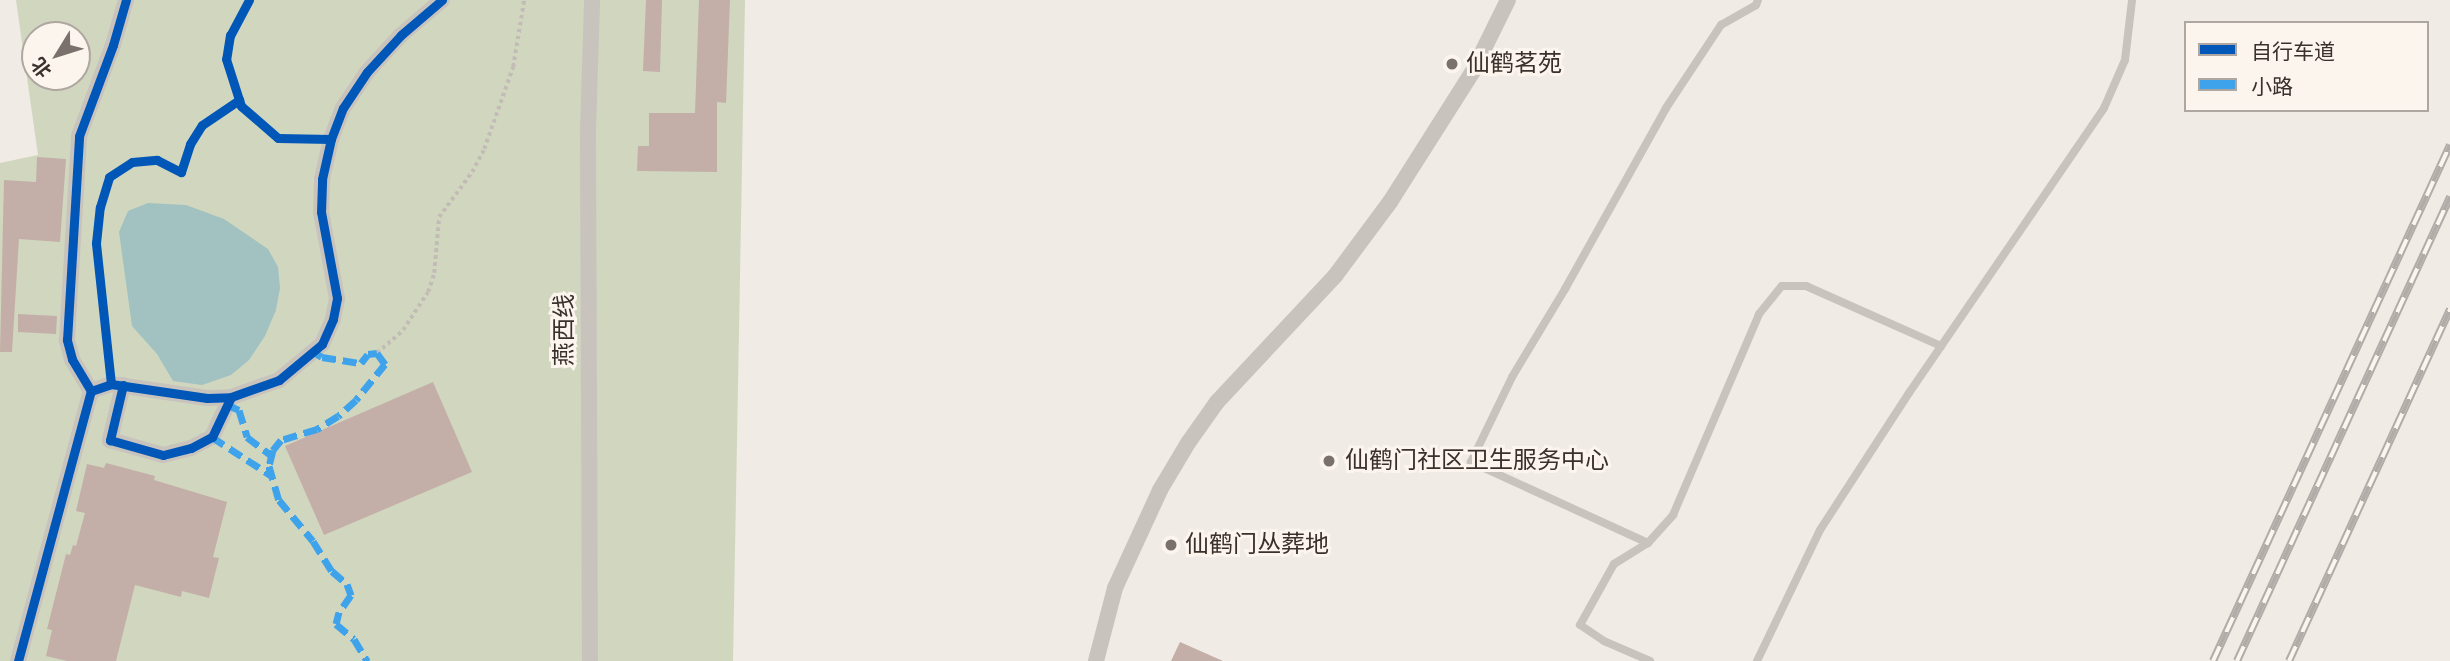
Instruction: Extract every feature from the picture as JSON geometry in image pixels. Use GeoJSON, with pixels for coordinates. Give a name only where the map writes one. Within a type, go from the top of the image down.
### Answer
{"type":"FeatureCollection","features":[{"type":"Feature","properties":{"kind":"street"},"geometry":{"type":"LineString","coordinates":[[18,661],[91,391],[72,359],[67,340],[79,136],[113,46],[126,0]]}},
{"type":"Feature","properties":{"kind":"street"},"geometry":{"type":"LineString","coordinates":[[91,391],[111,384],[207,398],[231,397],[279,380],[322,344],[333,319],[337,298],[321,212],[322,180],[331,139],[343,108],[367,72],[401,35],[442,0]]}},
{"type":"Feature","properties":{"kind":"street","name":"燕西线"},"geometry":{"type":"LineString","coordinates":[[590,661],[588,130],[592,0]]}},
{"type":"Feature","properties":{"kind":"street"},"geometry":{"type":"LineString","coordinates":[[1096,661],[1115,588],[1160,490],[1188,443],[1217,402],[1335,275],[1390,202],[1473,71],[1508,0]]}},
{"type":"Feature","properties":{"kind":"street"},"geometry":{"type":"LineString","coordinates":[[123,385],[110,440],[163,455],[191,448],[212,437],[231,397]]}},
{"type":"Feature","properties":{"kind":"lane"},"geometry":{"type":"LineString","coordinates":[[1647,543],[1471,462],[1512,377],[1666,108],[1721,25],[1756,5],[1758,0]]}},
{"type":"Feature","properties":{"kind":"lane"},"geometry":{"type":"LineString","coordinates":[[1757,661],[1820,530],[1941,346],[2104,108],[2125,60],[2132,0]]}},
{"type":"Feature","properties":{"kind":"lane"},"geometry":{"type":"LineString","coordinates":[[1650,661],[1604,641],[1580,625],[1614,564],[1647,543],[1673,515],[1759,314],[1782,286],[1807,286],[1941,346]]}},
{"type":"Feature","properties":{"kind":"path"},"geometry":{"type":"LineString","coordinates":[[377,353],[403,330],[428,292],[434,273],[439,217],[472,172],[484,149],[513,67],[524,0]]}},
{"type":"Feature","properties":{"kind":"green space"},"geometry":{"type":"Polygon","coordinates":[[[16,0],[745,0],[733,661],[0,661],[0,163],[38,155],[29,91],[91,91],[91,21],[21,21],[21,35],[16,0]]]}},
{"type":"Feature","properties":{"kind":"water"},"geometry":{"type":"Polygon","coordinates":[[[148,203],[186,205],[224,219],[268,249],[278,267],[280,288],[276,310],[265,336],[249,360],[231,375],[202,385],[173,381],[157,354],[132,326],[119,232],[128,211],[148,203]]]}},
{"type":"Feature","properties":{"kind":"building"},"geometry":{"type":"Polygon","coordinates":[[[646,0],[662,0],[660,72],[643,71],[646,0]]]}},
{"type":"Feature","properties":{"kind":"building"},"geometry":{"type":"Polygon","coordinates":[[[699,0],[730,0],[726,103],[717,102],[717,172],[637,171],[638,146],[649,146],[649,113],[695,113],[699,0]]]}},
{"type":"Feature","properties":{"kind":"building"},"geometry":{"type":"Polygon","coordinates":[[[37,157],[66,159],[60,242],[19,239],[12,352],[0,352],[4,180],[36,182],[37,157]]]}},
{"type":"Feature","properties":{"kind":"building"},"geometry":{"type":"Polygon","coordinates":[[[18,314],[57,316],[56,334],[18,332],[18,314]]]}},
{"type":"Feature","properties":{"kind":"building"},"geometry":{"type":"Polygon","coordinates":[[[433,382],[472,472],[324,535],[285,446],[433,382]]]}},
{"type":"Feature","properties":{"kind":"building"},"geometry":{"type":"Polygon","coordinates":[[[106,463],[155,476],[154,480],[227,502],[213,557],[219,558],[209,598],[182,591],[181,597],[135,585],[116,661],[67,661],[46,656],[52,630],[47,629],[66,554],[70,555],[73,545],[76,546],[85,513],[76,511],[87,464],[104,468],[106,463]]]}},
{"type":"Feature","properties":{"kind":"building"},"geometry":{"type":"Polygon","coordinates":[[[1180,642],[1223,661],[1171,661],[1180,642]]]}},
{"type":"Feature","properties":{"kind":"railway"},"geometry":{"type":"LineString","coordinates":[[2213,661],[2450,145]]}},
{"type":"Feature","properties":{"kind":"railway"},"geometry":{"type":"LineString","coordinates":[[2237,661],[2450,197]]}},
{"type":"Feature","properties":{"kind":"railway"},"geometry":{"type":"LineString","coordinates":[[2289,661],[2450,309]]}},
{"type":"Feature","properties":{"kind":"marked path"},"geometry":{"type":"LineString","coordinates":[[314,352],[322,357],[361,363],[368,354],[377,353],[385,364],[356,400],[338,416],[317,429],[281,440],[273,450],[269,466],[279,500],[313,541],[332,571],[347,584],[351,595],[339,612],[336,624],[354,639],[367,661]]}},
{"type":"Feature","properties":{"kind":"marked path"},"geometry":{"type":"LineString","coordinates":[[228,405],[239,410],[247,437],[272,456]]}},
{"type":"Feature","properties":{"kind":"marked path"},"geometry":{"type":"LineString","coordinates":[[212,437],[272,476]]}},
{"type":"Feature","properties":{"kind":"cycle path"},"geometry":{"type":"LineString","coordinates":[[18,661],[91,391],[72,359],[67,340],[79,136],[113,45],[126,0]]}},
{"type":"Feature","properties":{"kind":"cycle path"},"geometry":{"type":"LineString","coordinates":[[249,0],[230,35],[226,59],[241,106],[278,138],[331,139]]}},
{"type":"Feature","properties":{"kind":"cycle path"},"geometry":{"type":"LineString","coordinates":[[91,391],[111,384],[207,398],[231,397],[279,380],[322,344],[333,319],[337,298],[321,212],[322,179],[331,139],[343,108],[367,72],[401,35],[442,0]]}},
{"type":"Feature","properties":{"kind":"cycle path"},"geometry":{"type":"LineString","coordinates":[[111,384],[96,243],[100,207],[109,177],[132,162],[157,160],[181,172],[190,144],[202,125],[239,100]]}},
{"type":"Feature","properties":{"kind":"cycle path"},"geometry":{"type":"LineString","coordinates":[[123,385],[110,440],[163,455],[191,448],[212,437],[231,397]]}},
{"type":"Feature","properties":{"kind":"place","name":"仙鹤茗苑"},"geometry":{"type":"Point","coordinates":[1452,64]}},
{"type":"Feature","properties":{"kind":"place","name":"仙鹤门社区卫生服务中心"},"geometry":{"type":"Point","coordinates":[1329,461]}},
{"type":"Feature","properties":{"kind":"place","name":"仙鹤门丛葬地"},"geometry":{"type":"Point","coordinates":[1171,545]}}]}
